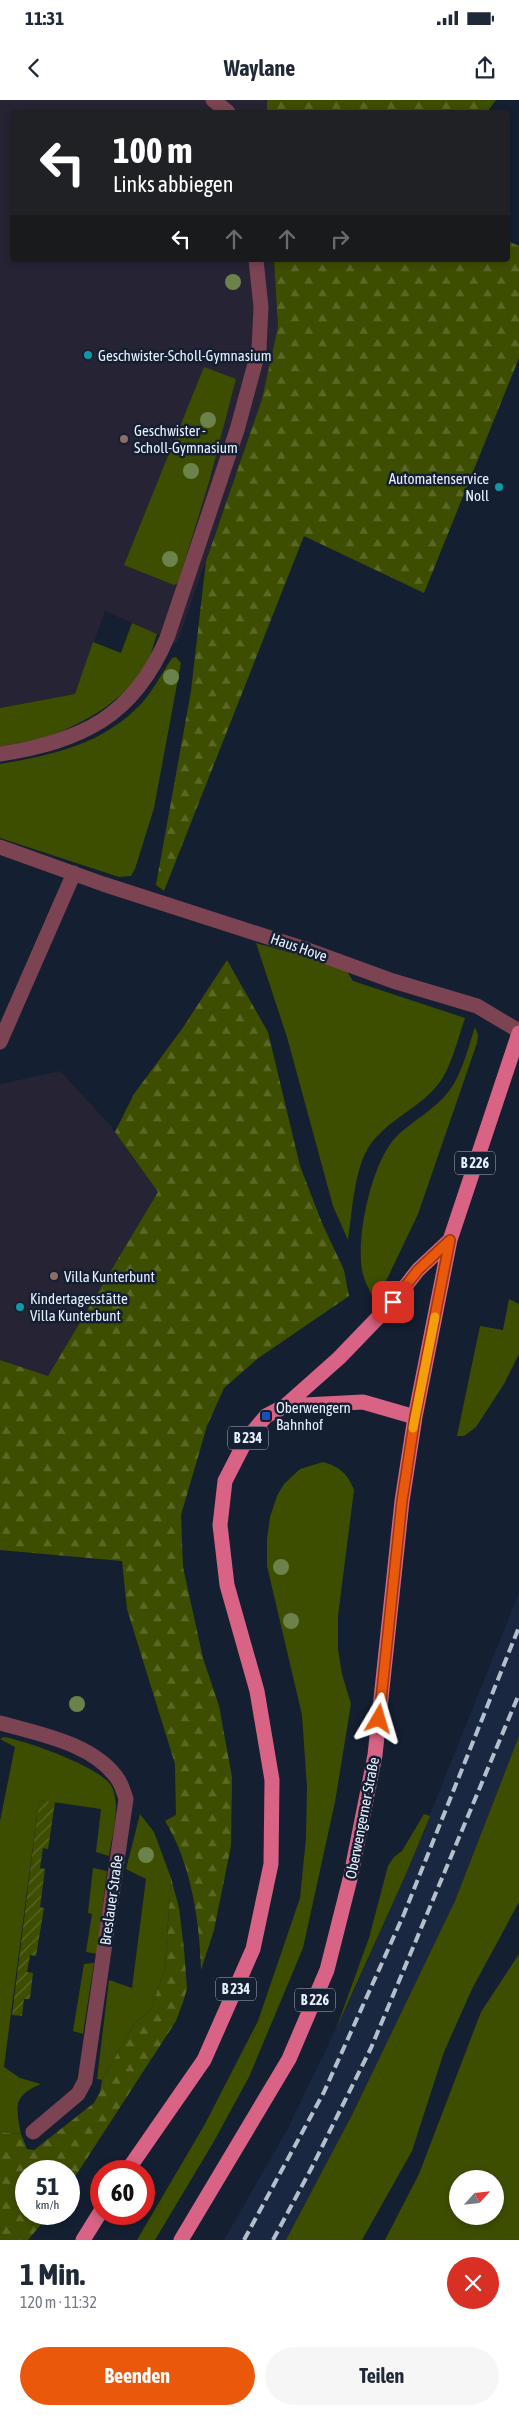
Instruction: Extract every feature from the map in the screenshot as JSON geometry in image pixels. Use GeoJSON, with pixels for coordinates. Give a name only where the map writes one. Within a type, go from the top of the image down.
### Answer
{"type":"FeatureCollection","features":[{"type":"Feature","properties":{"kind":"main road","name":"B 226"},"geometry":{"type":"LineString","coordinates":[[450,1240],[519,1032]]}},
{"type":"Feature","properties":{"kind":"main road"},"geometry":{"type":"LineString","coordinates":[[286,1406],[371,1326],[418,1270],[450,1240]]}},
{"type":"Feature","properties":{"kind":"main road","name":"Oberwengerner Straße"},"geometry":{"type":"LineString","coordinates":[[181,2240],[289,2059],[328,1970],[351,1875],[375,1756],[402,1501],[415,1417],[450,1240]]}},
{"type":"Feature","properties":{"kind":"main road","name":"B 234"},"geometry":{"type":"LineString","coordinates":[[135,2160],[204,2060],[253,1950],[272,1864],[272,1780],[257,1691],[227,1585],[220,1525],[225,1481],[246,1440],[266,1416],[286,1406],[363,1402],[415,1417]]}},
{"type":"Feature","properties":{"kind":"main road"},"geometry":{"type":"LineString","coordinates":[[83,2240],[92,2225]]}},
{"type":"Feature","properties":{"kind":"street"},"geometry":{"type":"LineString","coordinates":[[213,100],[226,110]]}},
{"type":"Feature","properties":{"kind":"street"},"geometry":{"type":"LineString","coordinates":[[0,754],[64,740],[88,730],[124,705],[157,662],[168,638],[237,430],[259,349],[261,307],[256,262]]}},
{"type":"Feature","properties":{"kind":"street","name":"Haus Hove"},"geometry":{"type":"LineString","coordinates":[[0,847],[308,950],[393,981],[477,1006],[519,1032]]}},
{"type":"Feature","properties":{"kind":"street"},"geometry":{"type":"LineString","coordinates":[[0,1042],[74,873]]}},
{"type":"Feature","properties":{"kind":"street","name":"Breslauer Straße"},"geometry":{"type":"LineString","coordinates":[[0,1723],[79,1747],[102,1763],[120,1781],[126,1799],[85,2081],[78,2094],[33,2132]]}},
{"type":"Feature","properties":{"kind":"shaded area","name":"Geschwister - Scholl-Gymnasium"},"geometry":{"type":"Polygon","coordinates":[[[0,100],[267,100],[267,110],[10,110],[10,262],[274,262],[278,327],[262,399],[177,643],[105,611],[75,694],[0,708],[0,100]]]}},
{"type":"Feature","properties":{"kind":"shaded area","name":"Villa Kunterbunt"},"geometry":{"type":"Polygon","coordinates":[[[60,1071],[109,1124],[158,1192],[48,1376],[0,1360],[0,1084],[60,1071]]]}},
{"type":"Feature","properties":{"kind":"shaded area"},"geometry":{"type":"Polygon","coordinates":[[[519,1593],[519,1736],[455,1901],[352,2115],[287,2240],[224,2240],[287,2130],[352,1995],[406,1874],[519,1593]]]}},
{"type":"Feature","properties":{"kind":"green space"},"geometry":{"type":"Polygon","coordinates":[[[267,100],[496,100],[488,110],[267,110],[267,100]]]}},
{"type":"Feature","properties":{"kind":"green space"},"geometry":{"type":"Polygon","coordinates":[[[510,242],[519,246],[519,358],[424,593],[304,536],[164,891],[156,885],[191,691],[206,561],[262,399],[278,327],[274,262],[510,262],[510,242]]]}},
{"type":"Feature","properties":{"kind":"green space"},"geometry":{"type":"Polygon","coordinates":[[[204,367],[236,379],[209,482],[178,583],[174,585],[124,565],[204,367]]]}},
{"type":"Feature","properties":{"kind":"green space"},"geometry":{"type":"Polygon","coordinates":[[[132,623],[157,634],[149,660],[142,673],[132,685],[106,707],[63,731],[43,738],[0,747],[0,708],[75,694],[93,642],[121,653],[132,623]]]}},
{"type":"Feature","properties":{"kind":"green space"},"geometry":{"type":"Polygon","coordinates":[[[176,657],[181,663],[154,808],[135,869],[131,876],[119,877],[0,838],[0,764],[58,752],[77,746],[111,729],[142,703],[172,658],[176,657]]]}},
{"type":"Feature","properties":{"kind":"green space"},"geometry":{"type":"Polygon","coordinates":[[[256,943],[345,968],[353,981],[465,1018],[453,1055],[440,1082],[418,1104],[381,1132],[367,1150],[356,1181],[348,1240],[333,1206],[287,1037],[256,943]]]}},
{"type":"Feature","properties":{"kind":"green space"},"geometry":{"type":"Polygon","coordinates":[[[227,960],[268,1032],[300,1166],[322,1223],[344,1270],[349,1296],[257,1359],[224,1388],[207,1426],[181,1515],[183,1567],[203,1658],[219,1706],[232,1777],[231,1846],[214,1930],[201,1970],[199,1933],[188,1874],[174,1837],[165,1821],[176,1815],[175,1764],[127,1609],[122,1561],[0,1550],[0,1360],[48,1376],[158,1192],[115,1132],[134,1094],[182,1029],[227,960]]]}},
{"type":"Feature","properties":{"kind":"green space"},"geometry":{"type":"Polygon","coordinates":[[[475,1027],[478,1035],[477,1043],[418,1214],[387,1279],[373,1298],[362,1270],[361,1238],[373,1180],[388,1147],[397,1136],[437,1104],[454,1084],[475,1027]]]}},
{"type":"Feature","properties":{"kind":"green space"},"geometry":{"type":"Polygon","coordinates":[[[509,1299],[519,1304],[519,1354],[504,1384],[476,1427],[464,1436],[457,1436],[480,1326],[503,1330],[509,1299]]]}},
{"type":"Feature","properties":{"kind":"green space"},"geometry":{"type":"Polygon","coordinates":[[[323,1462],[334,1466],[343,1472],[354,1490],[338,1616],[338,1649],[342,1674],[351,1704],[335,1802],[303,1948],[249,2077],[213,2143],[155,2240],[137,2240],[146,2225],[155,2225],[155,2209],[205,2124],[258,2021],[300,1898],[306,1838],[307,1787],[302,1715],[267,1566],[267,1539],[270,1517],[277,1496],[284,1484],[300,1469],[323,1462]]]}},
{"type":"Feature","properties":{"kind":"green space"},"geometry":{"type":"Polygon","coordinates":[[[519,1736],[519,1902],[472,1989],[444,2052],[412,2151],[362,2240],[286,2240],[352,2115],[455,1901],[519,1736]]]}},
{"type":"Feature","properties":{"kind":"green space"},"geometry":{"type":"Polygon","coordinates":[[[4,1737],[45,1749],[94,1771],[112,1787],[116,1803],[109,1856],[96,1852],[101,1809],[39,1800],[4,2067],[20,2078],[41,2084],[25,2093],[18,2103],[17,2109],[21,2134],[0,2132],[0,1821],[15,1747],[0,1739],[4,1737]]]}},
{"type":"Feature","properties":{"kind":"green space"},"geometry":{"type":"Polygon","coordinates":[[[39,1800],[55,1802],[48,1849],[43,1848],[40,1868],[45,1869],[40,1907],[44,1908],[36,1956],[30,1955],[27,1972],[33,1973],[30,1999],[24,1999],[22,2016],[12,2015],[39,1800]]]}},
{"type":"Feature","properties":{"kind":"green space"},"geometry":{"type":"Polygon","coordinates":[[[140,1814],[154,1832],[171,1878],[165,1967],[151,2010],[135,2023],[102,2080],[97,2079],[109,1980],[132,1988],[146,1879],[126,1869],[140,1814]]]}},
{"type":"Feature","properties":{"kind":"green space"},"geometry":{"type":"Polygon","coordinates":[[[424,1814],[430,1816],[336,2029],[369,1938],[388,1866],[394,1857],[402,1851],[424,1814]]]}},
{"type":"Feature","properties":{"kind":"green space"},"geometry":{"type":"Polygon","coordinates":[[[93,1868],[107,1871],[97,1954],[86,1952],[92,1914],[88,1913],[93,1868]]]}},
{"type":"Feature","properties":{"kind":"green space"},"geometry":{"type":"Polygon","coordinates":[[[171,1878],[179,1908],[187,1989],[176,2021],[80,2169],[80,2160],[15,2160],[15,2225],[41,2225],[28,2240],[0,2240],[0,2132],[21,2134],[27,2149],[34,2150],[94,2103],[100,2092],[102,2080],[135,2023],[151,2010],[165,1967],[171,1878]]]}},
{"type":"Feature","properties":{"kind":"green space"},"geometry":{"type":"Polygon","coordinates":[[[519,1954],[519,2240],[385,2240],[419,2174],[481,2012],[519,1954]]]}},
{"type":"Feature","properties":{"kind":"green space"},"geometry":{"type":"Polygon","coordinates":[[[94,1963],[83,2034],[73,2031],[84,1964],[94,1963]]]}},
{"type":"Feature","properties":{"kind":"railway"},"geometry":{"type":"LineString","coordinates":[[244,2240],[324,2092],[404,1914],[519,1627]]}},
{"type":"Feature","properties":{"kind":"railway"},"geometry":{"type":"LineString","coordinates":[[273,2240],[311,2169],[371,2048],[519,1694]]}},
{"type":"Feature","properties":{"kind":"slow traffic"},"geometry":{"type":"LineString","coordinates":[[413,1428],[435,1317]]}},
{"type":"Feature","properties":{"kind":"place","name":"Geschwister-Scholl-Gymnasium"},"geometry":{"type":"Point","coordinates":[88,355]}},
{"type":"Feature","properties":{"kind":"place","name":"Geschwister - Scholl-Gymnasium"},"geometry":{"type":"Point","coordinates":[124,439]}},
{"type":"Feature","properties":{"kind":"place","name":"Automatenservice Noll"},"geometry":{"type":"Point","coordinates":[499,487]}},
{"type":"Feature","properties":{"kind":"place","name":"Villa Kunterbunt"},"geometry":{"type":"Point","coordinates":[54,1276]}},
{"type":"Feature","properties":{"kind":"place","name":"Kindertagesstätte Villa Kunterbunt"},"geometry":{"type":"Point","coordinates":[20,1307]}},
{"type":"Feature","properties":{"kind":"place","name":"Oberwengern Bahnhof"},"geometry":{"type":"Point","coordinates":[266,1416]}},
{"type":"Feature","properties":{"kind":"route"},"geometry":{"type":"LineString","coordinates":[[379,1719],[402,1501],[415,1417],[450,1240],[418,1270],[393,1302]]}}]}
